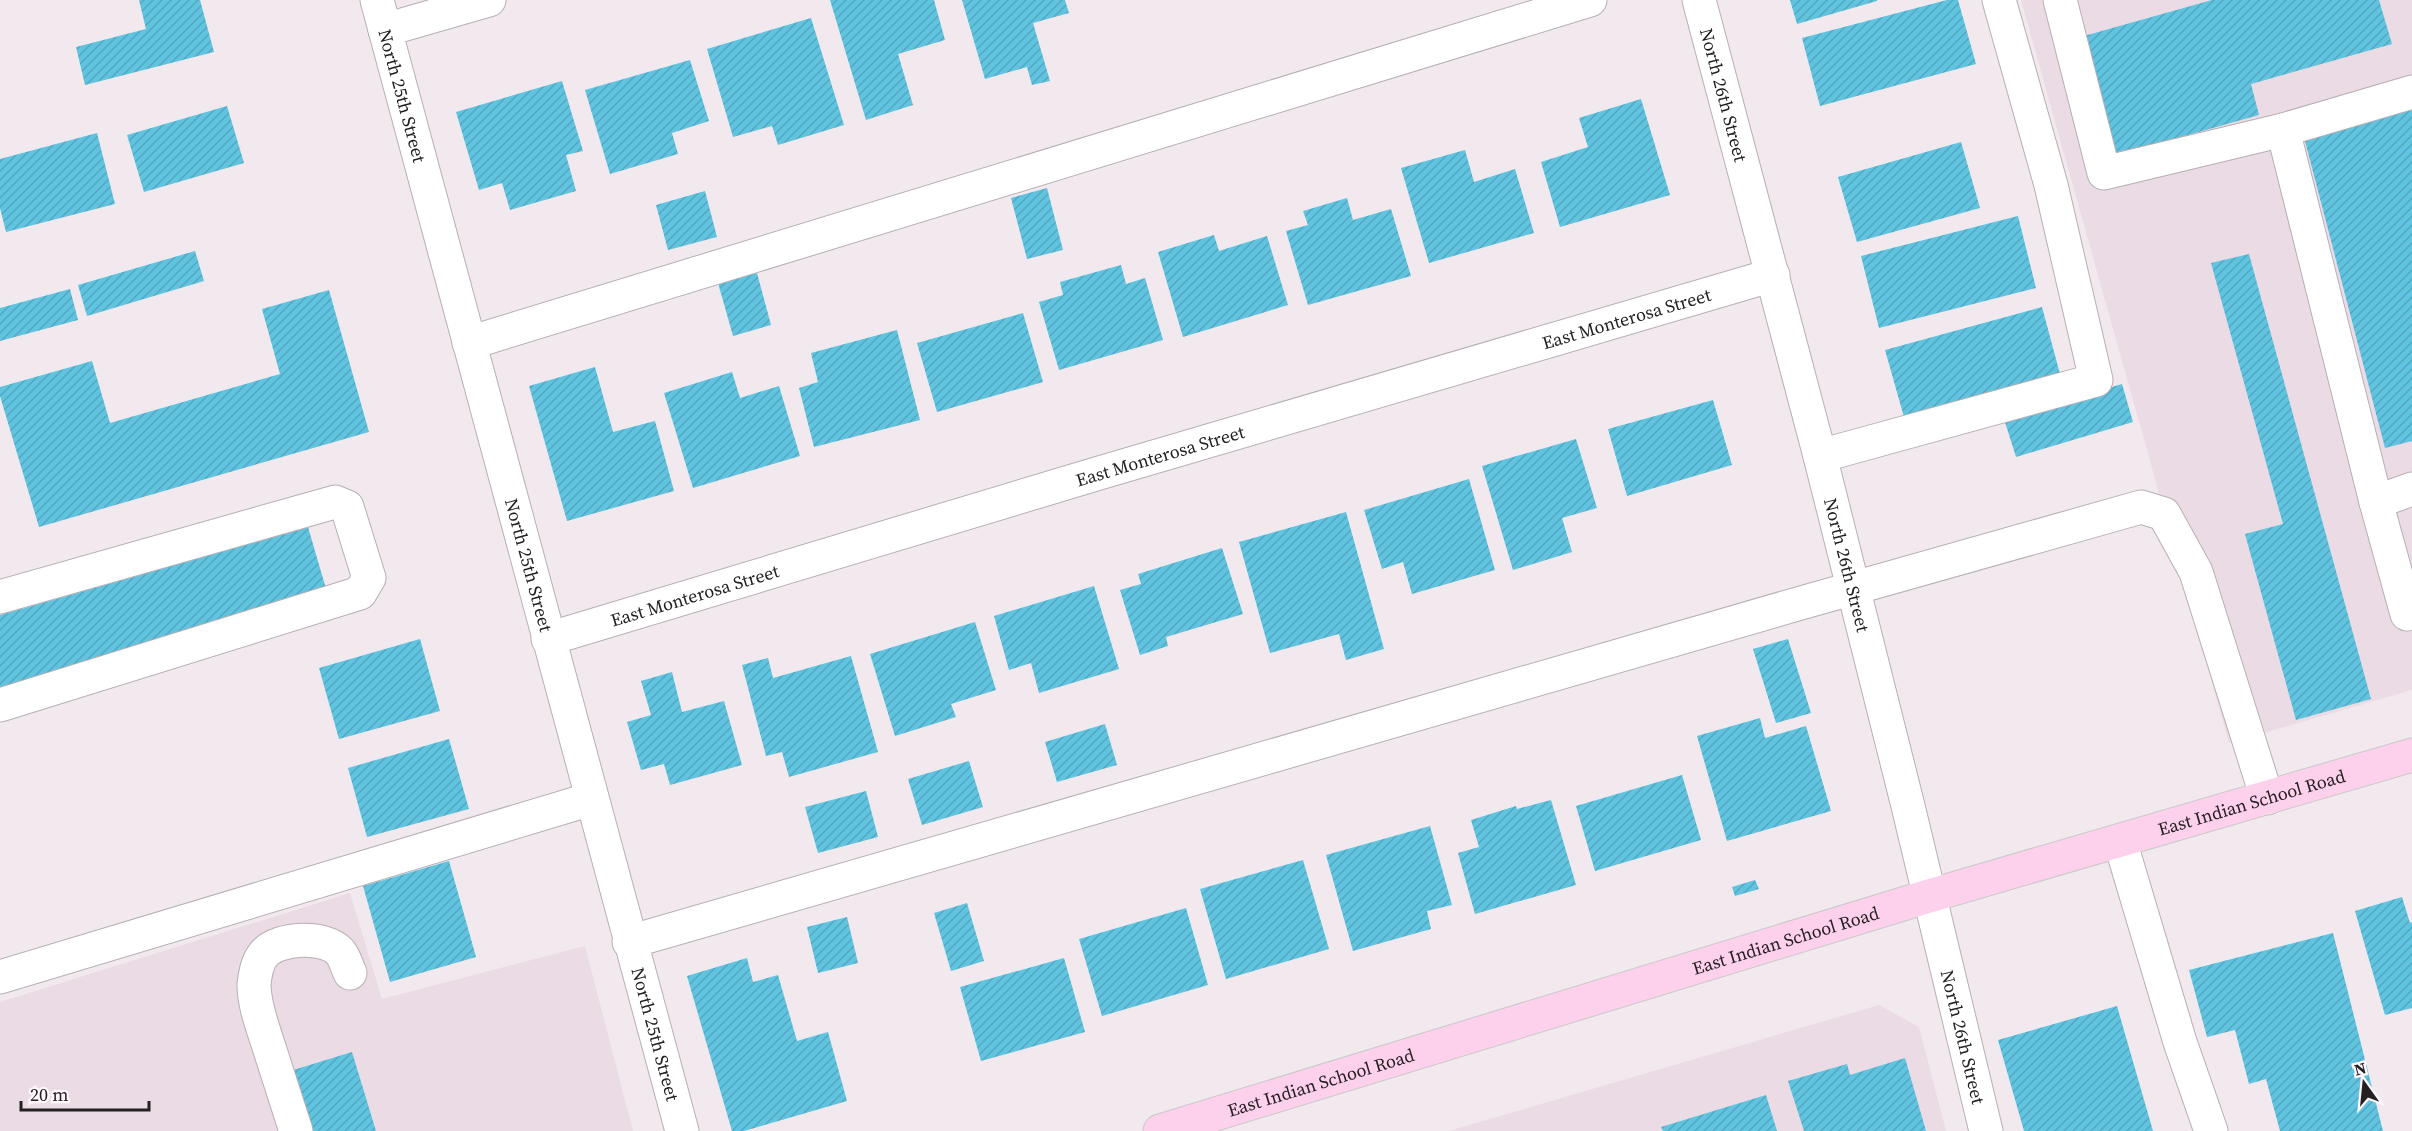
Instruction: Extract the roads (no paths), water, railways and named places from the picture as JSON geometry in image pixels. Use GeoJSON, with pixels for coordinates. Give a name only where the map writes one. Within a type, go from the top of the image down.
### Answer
{"type":"FeatureCollection","features":[{"type":"Feature","properties":{"kind":"main road","name":"East Indian School Road"},"geometry":{"type":"LineString","coordinates":[[1160,1131],[1929,896],[2412,756]]}},
{"type":"Feature","properties":{"kind":"street"},"geometry":{"type":"LineString","coordinates":[[381,15],[489,0]]}},
{"type":"Feature","properties":{"kind":"street"},"geometry":{"type":"LineString","coordinates":[[469,343],[1590,0]]}},
{"type":"Feature","properties":{"kind":"street","name":"North 26th Street"},"geometry":{"type":"LineString","coordinates":[[1699,0],[1820,456],[1986,1131]]}},
{"type":"Feature","properties":{"kind":"street"},"geometry":{"type":"LineString","coordinates":[[1820,456],[2096,380],[2051,185],[1999,0]]}},
{"type":"Feature","properties":{"kind":"street"},"geometry":{"type":"LineString","coordinates":[[2062,0],[2104,173],[2283,130],[2412,92]]}},
{"type":"Feature","properties":{"kind":"street","name":"North 25th Street"},"geometry":{"type":"LineString","coordinates":[[381,15],[681,1131]]}},
{"type":"Feature","properties":{"kind":"street"},"geometry":{"type":"LineString","coordinates":[[2283,130],[2376,502],[2410,619]]}},
{"type":"Feature","properties":{"kind":"street","name":"East Monterosa Street"},"geometry":{"type":"LineString","coordinates":[[548,639],[1096,474],[1773,275]]}},
{"type":"Feature","properties":{"kind":"street"},"geometry":{"type":"LineString","coordinates":[[2376,502],[2412,489]]}},
{"type":"Feature","properties":{"kind":"street"},"geometry":{"type":"LineString","coordinates":[[0,597],[335,502],[347,507],[369,578],[360,592],[0,705]]}},
{"type":"Feature","properties":{"kind":"street"},"geometry":{"type":"LineString","coordinates":[[629,942],[2141,507],[2164,514],[2196,572],[2267,798]]}},
{"type":"Feature","properties":{"kind":"street"},"geometry":{"type":"LineString","coordinates":[[0,977],[591,799]]}},
{"type":"Feature","properties":{"kind":"street"},"geometry":{"type":"LineString","coordinates":[[2120,841],[2180,1042],[2211,1131]]}},
{"type":"Feature","properties":{"kind":"street"},"geometry":{"type":"LineString","coordinates":[[296,1131],[261,1022],[254,986],[257,967],[264,953],[277,945],[315,940],[330,945],[341,953],[350,974]]}}]}
